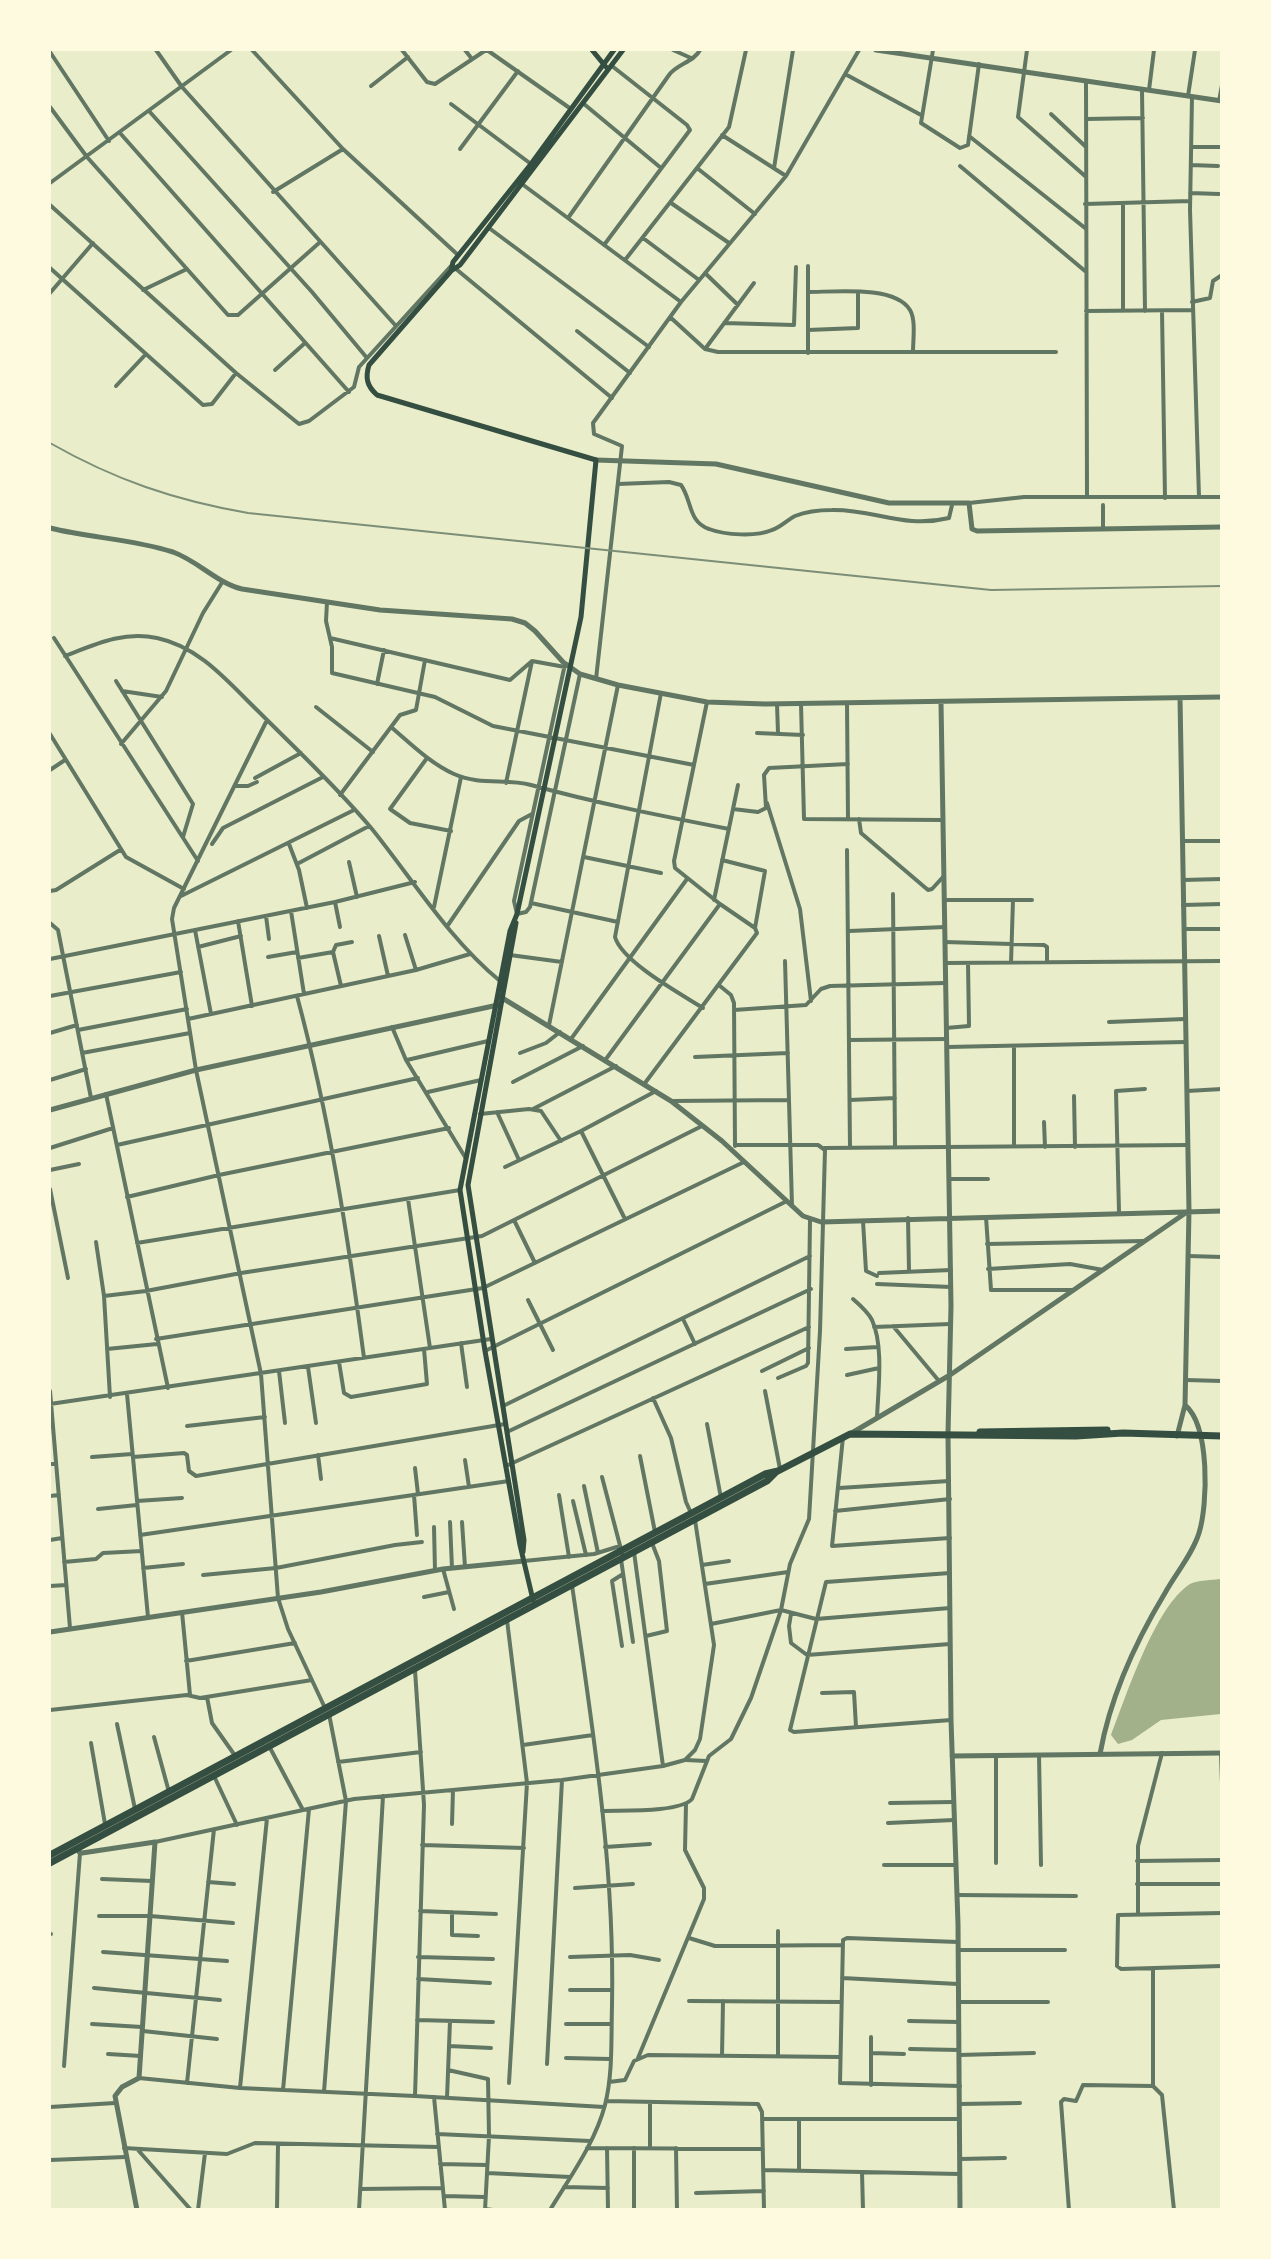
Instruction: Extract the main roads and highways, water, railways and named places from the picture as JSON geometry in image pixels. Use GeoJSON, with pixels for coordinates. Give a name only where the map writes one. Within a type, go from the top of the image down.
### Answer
{"type":"FeatureCollection","features":[{"type":"Feature","properties":{"kind":"highway"},"geometry":{"type":"LineString","coordinates":[[50,1855],[533,1602],[656,1533],[722,1501],[765,1474],[779,1470],[847,1435],[1123,1433],[1221,1436]]}},
{"type":"Feature","properties":{"kind":"highway"},"geometry":{"type":"LineString","coordinates":[[621,1553],[634,1552],[693,1516]]}},
{"type":"Feature","properties":{"kind":"highway"},"geometry":{"type":"LineString","coordinates":[[50,1863],[80,1850],[214,1775],[237,1759],[269,1745],[327,1711],[415,1669],[507,1620],[533,1602]]}},
{"type":"Feature","properties":{"kind":"main road"},"geometry":{"type":"LineString","coordinates":[[592,50],[604,65],[610,68]]}},
{"type":"Feature","properties":{"kind":"main road"},"geometry":{"type":"LineString","coordinates":[[453,269],[458,255],[531,164],[614,50]]}},
{"type":"Feature","properties":{"kind":"main road"},"geometry":{"type":"LineString","coordinates":[[523,1554],[524,1540],[502,1424],[485,1351],[460,1190],[488,1041],[503,983],[581,617],[596,460],[377,395],[367,381],[369,366],[489,228],[623,50]]}},
{"type":"Feature","properties":{"kind":"main road"},"geometry":{"type":"LineString","coordinates":[[499,1001],[468,1185],[503,1406],[502,1424],[507,1432],[509,1481],[533,1602]]}},
{"type":"Feature","properties":{"kind":"railway"},"geometry":{"type":"LineString","coordinates":[[50,443],[98,468],[146,487],[195,502],[248,513],[991,590],[1222,586]]}}]}
